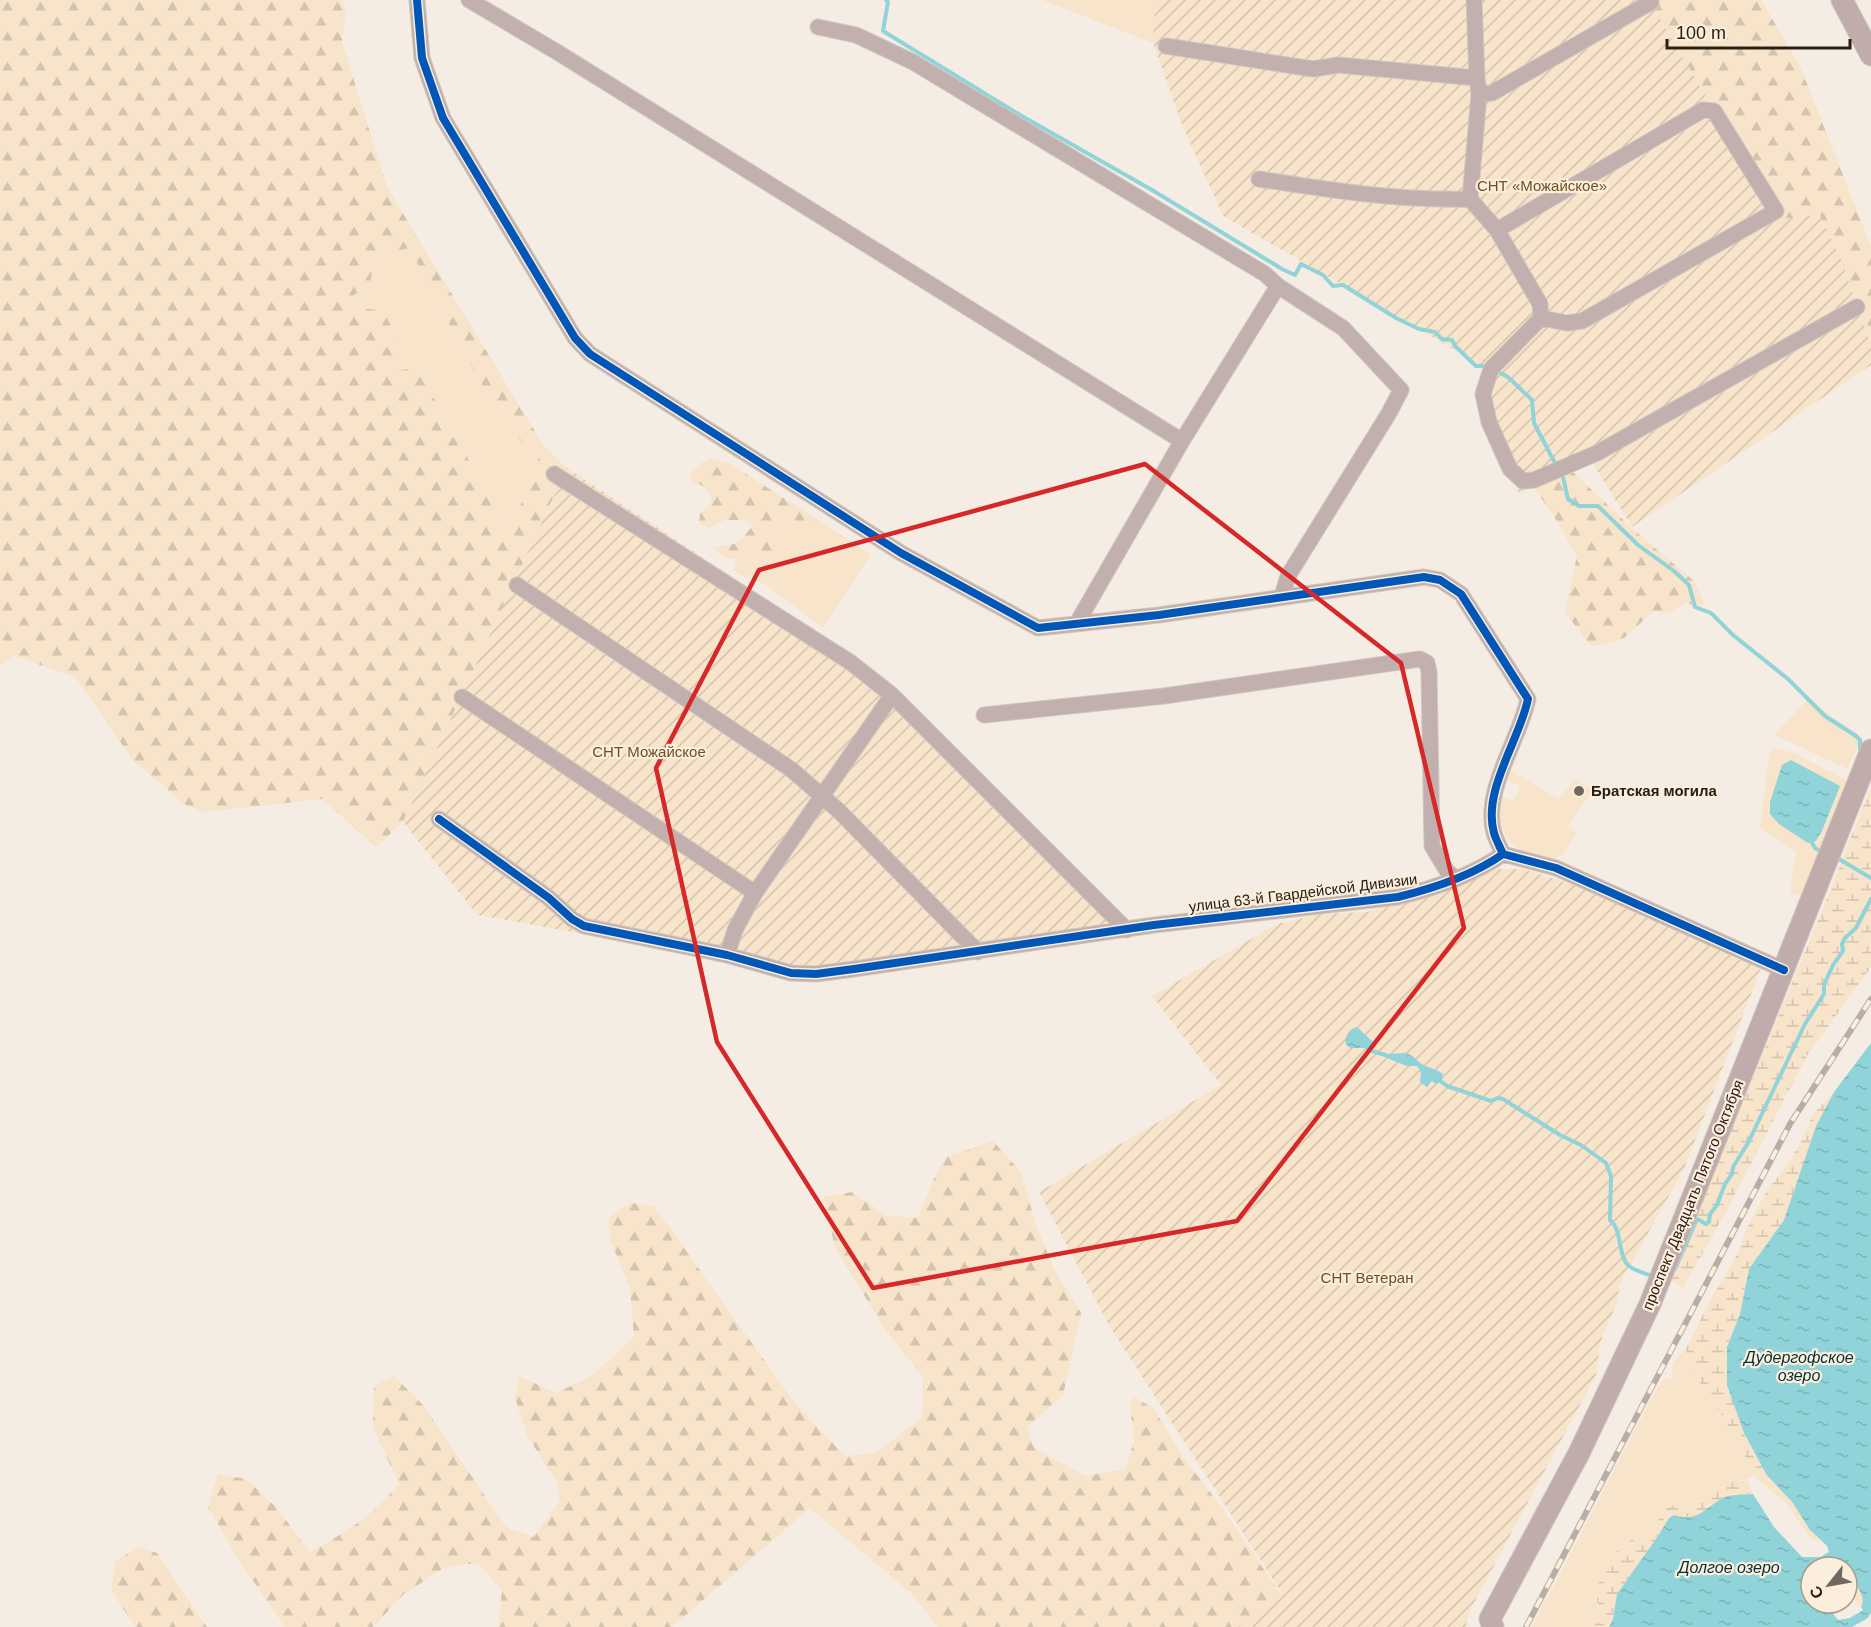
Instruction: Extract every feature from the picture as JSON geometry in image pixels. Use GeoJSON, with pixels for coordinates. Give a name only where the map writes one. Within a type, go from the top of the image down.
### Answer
{"type":"FeatureCollection","features":[{"type":"Feature","properties":{"kind":"street"},"geometry":{"type":"LineString","coordinates":[[417,0],[422,58],[444,118],[575,338],[590,354],[901,553],[1038,628],[1159,615],[1282,596],[1424,578],[1440,580],[1461,594],[1528,699],[1525,714],[1510,748],[1492,804],[1494,831],[1503,854],[1556,868],[1784,970]]}},
{"type":"Feature","properties":{"kind":"street"},"geometry":{"type":"LineString","coordinates":[[470,0],[1182,441]]}},
{"type":"Feature","properties":{"kind":"street"},"geometry":{"type":"LineString","coordinates":[[1474,0],[1479,94],[1470,199],[1497,230],[1540,304],[1541,318],[1491,369],[1483,394],[1489,422],[1510,469],[1522,481],[1534,480],[1597,453],[1857,307]]}},
{"type":"Feature","properties":{"kind":"street"},"geometry":{"type":"LineString","coordinates":[[1842,0],[1871,55]]}},
{"type":"Feature","properties":{"kind":"street"},"geometry":{"type":"LineString","coordinates":[[1479,94],[1492,93],[1651,2]]}},
{"type":"Feature","properties":{"kind":"street"},"geometry":{"type":"LineString","coordinates":[[818,27],[856,35],[913,62],[1264,274],[1278,286],[1343,328],[1401,390],[1288,576],[1282,596]]}},
{"type":"Feature","properties":{"kind":"street"},"geometry":{"type":"LineString","coordinates":[[1166,46],[1313,69],[1338,65],[1477,78]]}},
{"type":"Feature","properties":{"kind":"street"},"geometry":{"type":"LineString","coordinates":[[1497,230],[1703,110],[1714,111],[1776,212],[1582,321],[1567,323],[1541,318]]}},
{"type":"Feature","properties":{"kind":"street"},"geometry":{"type":"LineString","coordinates":[[1259,179],[1369,195],[1449,200],[1470,199]]}},
{"type":"Feature","properties":{"kind":"street"},"geometry":{"type":"LineString","coordinates":[[1077,623],[1182,441],[1278,286]]}},
{"type":"Feature","properties":{"kind":"street"},"geometry":{"type":"LineString","coordinates":[[554,474],[850,662],[892,695],[1127,930]]}},
{"type":"Feature","properties":{"kind":"street"},"geometry":{"type":"LineString","coordinates":[[517,585],[792,770],[823,796],[978,952]]}},
{"type":"Feature","properties":{"kind":"street"},"geometry":{"type":"LineString","coordinates":[[984,715],[1164,696],[1420,659],[1427,663],[1429,672],[1432,846],[1447,871],[1456,879]]}},
{"type":"Feature","properties":{"kind":"street"},"geometry":{"type":"LineString","coordinates":[[727,955],[735,930],[754,893],[892,695]]}},
{"type":"Feature","properties":{"kind":"street"},"geometry":{"type":"LineString","coordinates":[[462,697],[754,893]]}},
{"type":"Feature","properties":{"kind":"street","name":"проспект Двадцать Пятого Октября"},"geometry":{"type":"LineString","coordinates":[[1493,1627],[1490,1619],[1578,1454],[1650,1304],[1871,750]]}},
{"type":"Feature","properties":{"kind":"street","name":"улица 63-й Гвардейской Дивизии"},"geometry":{"type":"LineString","coordinates":[[439,819],[584,926],[727,955],[791,973],[816,974],[1154,925],[1398,897],[1431,889],[1456,879],[1491,863],[1503,854]]}},
{"type":"Feature","properties":{"kind":"highlighted area"},"geometry":{"type":"Polygon","coordinates":[[[1145,464],[1401,663],[1464,928],[1237,1221],[873,1288],[717,1042],[656,768],[759,570],[1145,464]]]}},
{"type":"Feature","properties":{"kind":"green space"},"geometry":{"type":"Polygon","coordinates":[[[0,0],[342,0],[346,12],[342,42],[387,187],[536,433],[522,443],[500,403],[485,391],[409,248],[375,255],[370,284],[351,297],[355,308],[383,310],[404,352],[390,373],[407,369],[419,372],[492,501],[500,530],[528,493],[539,457],[545,447],[567,468],[403,822],[376,847],[322,799],[204,812],[184,804],[133,760],[75,677],[14,656],[0,665],[0,0]]]}},
{"type":"Feature","properties":{"kind":"green space"},"geometry":{"type":"Polygon","coordinates":[[[1042,0],[1155,0],[1153,43],[1042,0]]]}},
{"type":"Feature","properties":{"kind":"green space","name":"СНТ «Можайское»"},"geometry":{"type":"Polygon","coordinates":[[[1155,0],[1649,0],[1778,219],[1820,215],[1842,262],[1871,346],[1871,365],[1632,527],[1591,460],[1519,493],[1485,427],[1488,369],[1223,216],[1182,125],[1153,43],[1155,0]]]}},
{"type":"Feature","properties":{"kind":"green space"},"geometry":{"type":"Polygon","coordinates":[[[1649,0],[1761,0],[1800,66],[1871,246],[1871,346],[1842,262],[1778,219],[1649,0]]]}},
{"type":"Feature","properties":{"kind":"green space"},"geometry":{"type":"Polygon","coordinates":[[[409,248],[485,391],[500,403],[522,442],[536,433],[545,447],[539,457],[531,487],[501,531],[492,501],[419,372],[390,374],[351,297],[370,284],[375,255],[409,248]]]}},
{"type":"Feature","properties":{"kind":"green space"},"geometry":{"type":"Polygon","coordinates":[[[710,459],[729,463],[821,522],[814,529],[783,521],[777,526],[779,547],[767,554],[729,559],[713,549],[732,545],[742,538],[752,526],[746,520],[725,520],[708,528],[699,523],[700,514],[712,503],[708,491],[692,482],[690,474],[701,463],[710,459]]]}},
{"type":"Feature","properties":{"kind":"green space","name":"СНТ Можайское"},"geometry":{"type":"Polygon","coordinates":[[[567,468],[848,653],[904,695],[1127,924],[813,980],[477,915],[403,822],[567,468]]]}},
{"type":"Feature","properties":{"kind":"green space"},"geometry":{"type":"Polygon","coordinates":[[[1565,470],[1574,473],[1634,530],[1694,581],[1705,603],[1701,607],[1686,603],[1669,613],[1654,611],[1624,638],[1595,646],[1588,643],[1565,612],[1577,556],[1552,513],[1532,485],[1565,470]]]}},
{"type":"Feature","properties":{"kind":"green space"},"geometry":{"type":"Polygon","coordinates":[[[783,521],[814,529],[821,522],[871,554],[823,628],[766,585],[733,571],[738,557],[750,557],[779,547],[777,526],[783,521]]]}},
{"type":"Feature","properties":{"kind":"green space"},"geometry":{"type":"Polygon","coordinates":[[[1808,699],[1861,737],[1848,769],[1774,735],[1808,699]]]}},
{"type":"Feature","properties":{"kind":"green space"},"geometry":{"type":"Polygon","coordinates":[[[1774,747],[1796,754],[1846,780],[1847,786],[1802,896],[1790,893],[1796,852],[1760,828],[1769,754],[1774,747]],[[1791,760],[1783,765],[1770,802],[1816,841],[1840,786],[1791,760]]]}},
{"type":"Feature","properties":{"kind":"green space"},"geometry":{"type":"Polygon","coordinates":[[[1510,770],[1559,799],[1575,779],[1593,790],[1568,826],[1576,832],[1562,855],[1551,858],[1527,853],[1511,843],[1506,836],[1501,819],[1502,797],[1514,801],[1521,786],[1507,780],[1510,770]]]}},
{"type":"Feature","properties":{"kind":"green space"},"geometry":{"type":"Polygon","coordinates":[[[1871,786],[1871,967],[1807,1056],[1726,1212],[1683,1288],[1670,1279],[1871,786]]]}},
{"type":"Feature","properties":{"kind":"green space","name":"СНТ Ветеран"},"geometry":{"type":"Polygon","coordinates":[[[1494,869],[1524,869],[1583,888],[1761,968],[1684,1169],[1619,1285],[1615,1306],[1600,1345],[1596,1375],[1468,1614],[1466,1627],[1238,1627],[1282,1593],[1110,1327],[1039,1192],[1221,1085],[1152,996],[1277,924],[1319,914],[1367,912],[1459,886],[1494,869]]]}},
{"type":"Feature","properties":{"kind":"green space"},"geometry":{"type":"Polygon","coordinates":[[[1834,1092],[1816,1126],[1784,1220],[1749,1269],[1740,1314],[1727,1347],[1744,1433],[1766,1474],[1759,1480],[1754,1475],[1736,1437],[1690,1368],[1686,1349],[1710,1300],[1738,1253],[1746,1230],[1767,1191],[1792,1158],[1814,1113],[1834,1092]]]}},
{"type":"Feature","properties":{"kind":"green space"},"geometry":{"type":"Polygon","coordinates":[[[993,1141],[1021,1172],[1035,1222],[1054,1269],[1081,1313],[1063,1395],[1027,1427],[1034,1448],[1086,1476],[1125,1469],[1134,1442],[1130,1403],[1135,1397],[1154,1409],[1183,1457],[1221,1506],[1279,1592],[1282,1593],[1238,1627],[938,1627],[913,1595],[810,1508],[672,1627],[498,1627],[502,1590],[477,1563],[445,1567],[403,1595],[373,1627],[285,1627],[238,1559],[208,1507],[218,1474],[246,1479],[276,1507],[310,1552],[358,1522],[380,1504],[399,1483],[373,1428],[374,1386],[394,1376],[423,1405],[506,1527],[534,1537],[560,1500],[557,1483],[527,1435],[515,1398],[519,1376],[556,1393],[592,1376],[634,1337],[630,1288],[610,1239],[609,1217],[631,1203],[654,1206],[794,1402],[845,1456],[876,1453],[922,1417],[923,1377],[886,1331],[835,1248],[824,1197],[852,1192],[886,1215],[918,1218],[933,1181],[946,1157],[993,1141]]]}},
{"type":"Feature","properties":{"kind":"green space"},"geometry":{"type":"Polygon","coordinates":[[[1686,1349],[1690,1368],[1736,1437],[1754,1475],[1728,1484],[1711,1499],[1691,1511],[1678,1509],[1669,1504],[1663,1508],[1654,1535],[1633,1539],[1616,1551],[1601,1580],[1597,1601],[1599,1622],[1591,1627],[1532,1627],[1657,1388],[1664,1379],[1672,1379],[1675,1361],[1686,1349]]]}},
{"type":"Feature","properties":{"kind":"green space"},"geometry":{"type":"Polygon","coordinates":[[[1766,1474],[1793,1503],[1820,1541],[1810,1538],[1786,1503],[1759,1480],[1766,1474]]]}},
{"type":"Feature","properties":{"kind":"green space"},"geometry":{"type":"Polygon","coordinates":[[[1747,1480],[1753,1494],[1725,1497],[1701,1513],[1690,1517],[1674,1515],[1669,1518],[1617,1594],[1613,1619],[1609,1627],[1591,1627],[1599,1622],[1597,1590],[1599,1580],[1609,1560],[1625,1544],[1644,1535],[1654,1534],[1663,1507],[1669,1504],[1678,1509],[1691,1511],[1697,1505],[1710,1500],[1730,1483],[1747,1480]]]}},
{"type":"Feature","properties":{"kind":"green space"},"geometry":{"type":"Polygon","coordinates":[[[140,1547],[157,1553],[207,1627],[135,1627],[111,1590],[116,1560],[140,1547]]]}},
{"type":"Feature","properties":{"kind":"green space"},"geometry":{"type":"Polygon","coordinates":[[[1859,1590],[1862,1598],[1861,1607],[1859,1605],[1859,1590]]]}},
{"type":"Feature","properties":{"kind":"water"},"geometry":{"type":"Polygon","coordinates":[[[1791,760],[1840,786],[1816,841],[1808,843],[1779,824],[1770,814],[1770,802],[1782,765],[1791,760]]]}},
{"type":"Feature","properties":{"kind":"water"},"geometry":{"type":"Polygon","coordinates":[[[1357,1027],[1373,1042],[1370,1048],[1351,1048],[1346,1045],[1348,1034],[1357,1027]]]}},
{"type":"Feature","properties":{"kind":"water","name":"Дудергофское озеро"},"geometry":{"type":"Polygon","coordinates":[[[1871,1043],[1871,1613],[1868,1618],[1852,1627],[1609,1627],[1613,1619],[1617,1594],[1669,1518],[1674,1515],[1690,1517],[1696,1515],[1725,1497],[1735,1495],[1753,1494],[1774,1527],[1800,1555],[1799,1615],[1834,1615],[1838,1620],[1859,1615],[1863,1610],[1859,1590],[1859,1555],[1824,1555],[1829,1552],[1827,1546],[1810,1530],[1793,1503],[1766,1474],[1744,1433],[1727,1385],[1727,1347],[1740,1314],[1749,1269],[1784,1220],[1816,1126],[1834,1092],[1871,1043]]]}},
{"type":"Feature","properties":{"kind":"water"},"geometry":{"type":"Polygon","coordinates":[[[1404,1053],[1443,1074],[1442,1080],[1436,1084],[1432,1081],[1427,1087],[1420,1082],[1421,1072],[1417,1066],[1407,1066],[1389,1059],[1390,1054],[1404,1053]]]}},
{"type":"Feature","properties":{"kind":"waterway"},"geometry":{"type":"LineString","coordinates":[[886,0],[888,2],[883,31],[1020,115],[1152,190],[1282,269],[1295,275],[1301,264],[1323,275],[1333,286],[1343,285],[1396,318],[1419,329],[1435,332],[1442,339],[1452,340],[1456,347],[1476,366],[1488,366]]}},
{"type":"Feature","properties":{"kind":"waterway"},"geometry":{"type":"LineString","coordinates":[[1497,371],[1508,377],[1532,400],[1534,423],[1556,465]]}},
{"type":"Feature","properties":{"kind":"waterway"},"geometry":{"type":"LineString","coordinates":[[1562,473],[1568,499],[1579,506],[1598,506],[1638,545],[1674,571],[1689,585],[1695,607],[1711,613],[1733,635],[1788,679],[1825,716],[1856,736],[1860,740],[1860,749]]}},
{"type":"Feature","properties":{"kind":"waterway"},"geometry":{"type":"LineString","coordinates":[[1810,839],[1815,848],[1820,851]]}},
{"type":"Feature","properties":{"kind":"waterway"},"geometry":{"type":"LineString","coordinates":[[1839,859],[1871,878]]}},
{"type":"Feature","properties":{"kind":"waterway"},"geometry":{"type":"LineString","coordinates":[[1675,1269],[1697,1219],[1706,1224],[1709,1222],[1710,1214],[1717,1205],[1733,1167],[1748,1143],[1805,1024],[1824,994],[1824,985],[1833,965],[1843,951],[1842,944],[1845,938],[1856,928],[1871,899]]}},
{"type":"Feature","properties":{"kind":"waterway"},"geometry":{"type":"LineString","coordinates":[[1366,1047],[1392,1057]]}},
{"type":"Feature","properties":{"kind":"waterway"},"geometry":{"type":"LineString","coordinates":[[1439,1080],[1447,1086],[1491,1101],[1498,1098],[1503,1099],[1560,1135],[1581,1145],[1606,1163],[1611,1176],[1610,1220],[1617,1230],[1625,1261],[1631,1268],[1652,1276]]}},
{"type":"Feature","properties":{"kind":"railway"},"geometry":{"type":"LineString","coordinates":[[1526,1627],[1790,1124],[1871,999]]}},
{"type":"Feature","properties":{"kind":"cycle path"},"geometry":{"type":"LineString","coordinates":[[417,0],[422,58],[443,118],[575,338],[590,354],[901,553],[1038,628],[1159,615],[1424,577],[1440,580],[1461,594],[1528,699],[1493,800],[1494,833],[1503,854]]}},
{"type":"Feature","properties":{"kind":"cycle path"},"geometry":{"type":"LineString","coordinates":[[439,819],[584,926],[727,955],[791,973],[816,974],[1154,925],[1398,897],[1453,880],[1479,869],[1503,854],[1556,868],[1784,970]]}},
{"type":"Feature","properties":{"kind":"place","name":"Братская могила"},"geometry":{"type":"Point","coordinates":[1579,791]}},
{"type":"Feature","properties":{"kind":"water label","name":"Долгое озеро"},"geometry":{"type":"Point","coordinates":[1729,1567]}}]}
